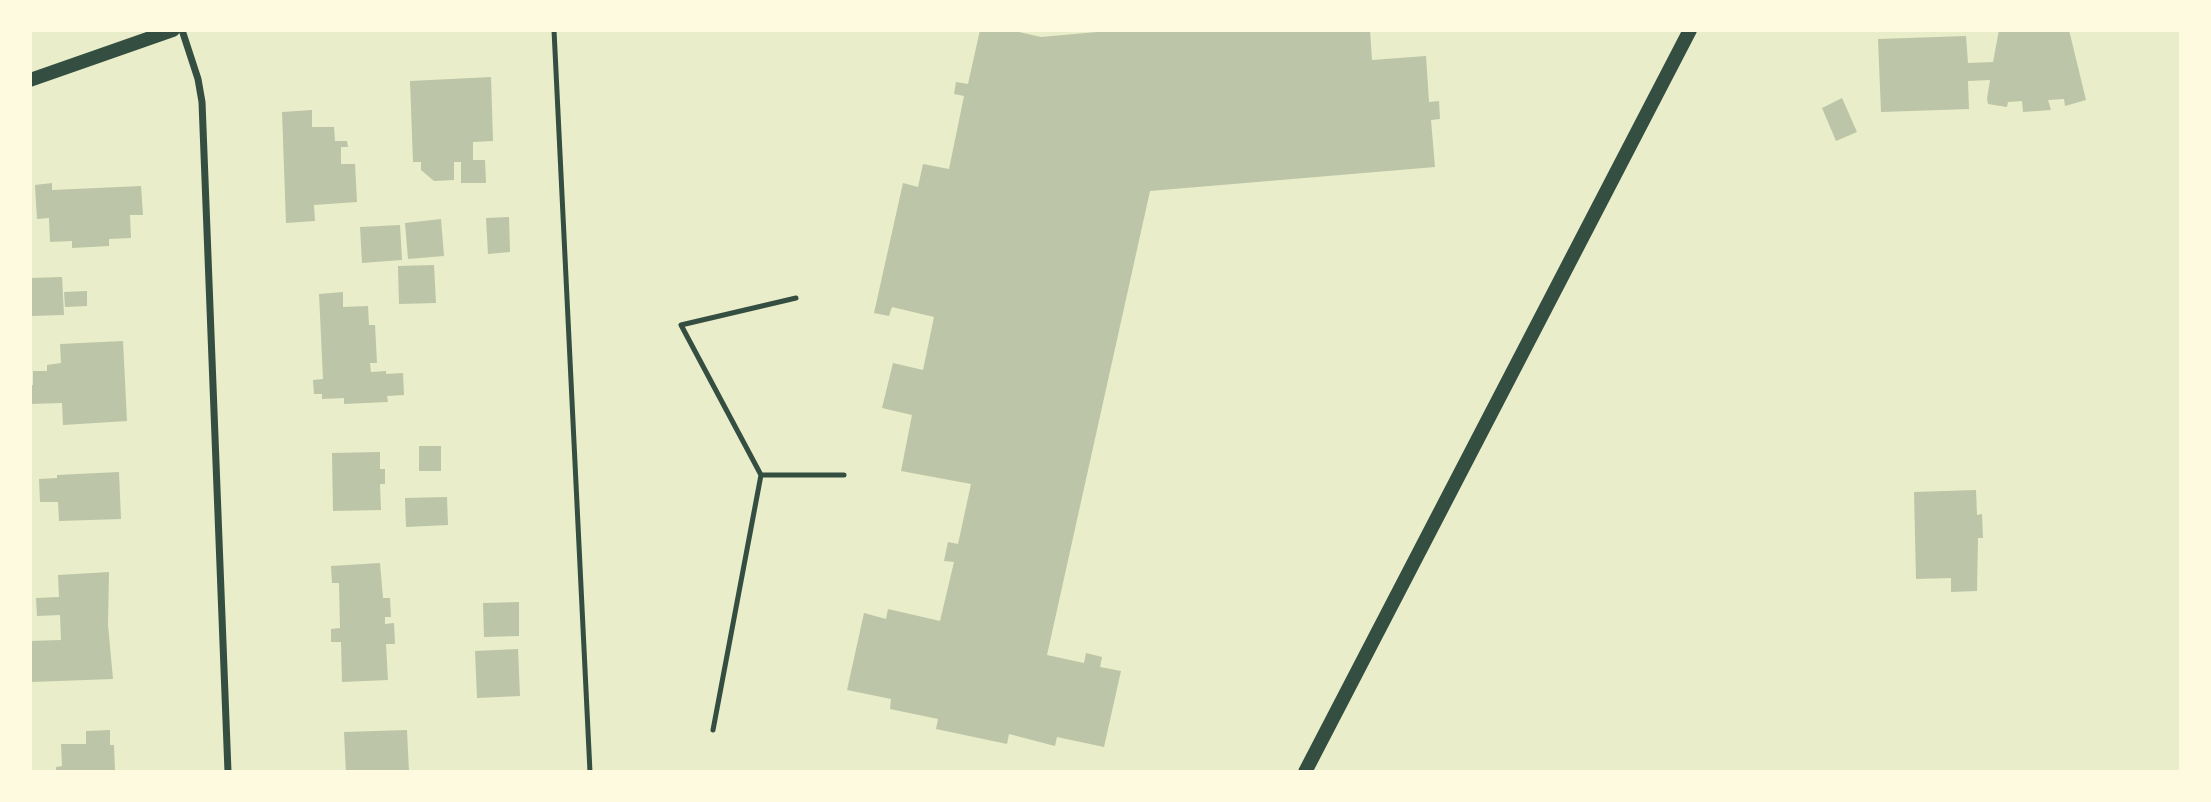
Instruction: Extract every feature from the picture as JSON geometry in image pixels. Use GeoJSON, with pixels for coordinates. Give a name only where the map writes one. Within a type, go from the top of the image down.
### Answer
{"type":"FeatureCollection","features":[{"type":"Feature","properties":{"kind":"main road"},"geometry":{"type":"LineString","coordinates":[[30,80],[173,30]]}},
{"type":"Feature","properties":{"kind":"main road"},"geometry":{"type":"LineString","coordinates":[[1305,772],[1690,30]]}},
{"type":"Feature","properties":{"kind":"street"},"geometry":{"type":"LineString","coordinates":[[182,30],[195,66],[202,102],[228,772]]}},
{"type":"Feature","properties":{"kind":"lane"},"geometry":{"type":"LineString","coordinates":[[554,30],[590,772]]}},
{"type":"Feature","properties":{"kind":"lane"},"geometry":{"type":"LineString","coordinates":[[713,730],[761,475],[681,325],[796,298]]}},
{"type":"Feature","properties":{"kind":"lane"},"geometry":{"type":"LineString","coordinates":[[761,475],[844,475]]}},
{"type":"Feature","properties":{"kind":"building"},"geometry":{"type":"Polygon","coordinates":[[[980,30],[1010,30],[1041,37],[1097,30],[1370,30],[1372,60],[1426,56],[1429,102],[1439,101],[1440,119],[1431,120],[1435,167],[1150,191],[1047,655],[1084,663],[1086,653],[1102,657],[1100,667],[1121,671],[1104,747],[1057,737],[1055,746],[1009,734],[1007,744],[936,729],[938,719],[890,709],[891,699],[847,690],[864,613],[886,619],[888,609],[940,621],[954,562],[944,561],[948,542],[958,544],[971,484],[901,471],[912,415],[882,408],[893,363],[923,370],[934,317],[892,307],[889,316],[874,313],[903,183],[918,187],[923,164],[949,169],[964,96],[954,94],[956,82],[968,84],[980,30]]]}},
{"type":"Feature","properties":{"kind":"building"},"geometry":{"type":"Polygon","coordinates":[[[1999,30],[2069,30],[2086,100],[2065,106],[2064,99],[2048,100],[2051,110],[2023,112],[2022,101],[2008,102],[2007,107],[1988,104],[1990,80],[1968,81],[1969,109],[1881,112],[1878,39],[1966,36],[1968,63],[1993,62],[1999,30]]]}},
{"type":"Feature","properties":{"kind":"building"},"geometry":{"type":"Polygon","coordinates":[[[491,77],[493,141],[473,142],[473,160],[485,160],[486,183],[461,183],[461,162],[454,162],[454,180],[434,181],[421,170],[421,162],[413,162],[410,81],[491,77]]]}},
{"type":"Feature","properties":{"kind":"building"},"geometry":{"type":"Polygon","coordinates":[[[1842,98],[1857,132],[1836,141],[1822,108],[1842,98]]]}},
{"type":"Feature","properties":{"kind":"building"},"geometry":{"type":"Polygon","coordinates":[[[312,110],[312,127],[334,127],[335,141],[347,141],[348,147],[341,147],[341,164],[355,164],[357,202],[314,205],[315,221],[286,223],[282,112],[312,110]]]}},
{"type":"Feature","properties":{"kind":"building"},"geometry":{"type":"Polygon","coordinates":[[[52,183],[52,190],[141,186],[143,215],[130,215],[131,238],[109,239],[109,246],[72,248],[72,241],[50,242],[49,218],[37,219],[35,185],[52,183]]]}},
{"type":"Feature","properties":{"kind":"building"},"geometry":{"type":"Polygon","coordinates":[[[509,217],[510,252],[488,254],[486,218],[509,217]]]}},
{"type":"Feature","properties":{"kind":"building"},"geometry":{"type":"Polygon","coordinates":[[[441,219],[444,256],[408,259],[405,223],[441,219]]]}},
{"type":"Feature","properties":{"kind":"building"},"geometry":{"type":"Polygon","coordinates":[[[400,225],[402,260],[362,263],[360,227],[400,225]]]}},
{"type":"Feature","properties":{"kind":"building"},"geometry":{"type":"Polygon","coordinates":[[[434,265],[436,303],[399,304],[398,266],[434,265]]]}},
{"type":"Feature","properties":{"kind":"building"},"geometry":{"type":"Polygon","coordinates":[[[62,277],[64,315],[30,316],[30,278],[62,277]]]}},
{"type":"Feature","properties":{"kind":"building"},"geometry":{"type":"Polygon","coordinates":[[[87,291],[87,306],[65,307],[64,292],[87,291]]]}},
{"type":"Feature","properties":{"kind":"building"},"geometry":{"type":"Polygon","coordinates":[[[343,292],[343,307],[368,306],[369,325],[375,325],[377,363],[370,363],[371,372],[403,373],[404,395],[387,396],[388,402],[344,404],[344,398],[322,399],[322,394],[314,394],[313,380],[323,379],[319,294],[343,292]]]}},
{"type":"Feature","properties":{"kind":"building"},"geometry":{"type":"Polygon","coordinates":[[[123,341],[127,421],[63,425],[62,403],[30,404],[33,371],[47,371],[47,365],[61,363],[60,344],[123,341]]]}},
{"type":"Feature","properties":{"kind":"building"},"geometry":{"type":"Polygon","coordinates":[[[419,446],[441,446],[441,471],[419,471],[419,446]]]}},
{"type":"Feature","properties":{"kind":"building"},"geometry":{"type":"Polygon","coordinates":[[[380,452],[380,469],[385,469],[385,484],[380,484],[381,510],[333,511],[332,453],[380,452]]]}},
{"type":"Feature","properties":{"kind":"building"},"geometry":{"type":"Polygon","coordinates":[[[119,472],[121,519],[59,521],[58,502],[40,502],[39,479],[57,478],[57,475],[119,472]]]}},
{"type":"Feature","properties":{"kind":"building"},"geometry":{"type":"Polygon","coordinates":[[[1976,490],[1977,515],[1982,514],[1983,538],[1978,538],[1977,591],[1951,592],[1951,578],[1916,579],[1914,492],[1976,490]]]}},
{"type":"Feature","properties":{"kind":"building"},"geometry":{"type":"Polygon","coordinates":[[[447,497],[448,525],[406,527],[405,498],[447,497]]]}},
{"type":"Feature","properties":{"kind":"building"},"geometry":{"type":"Polygon","coordinates":[[[380,563],[383,598],[390,598],[391,617],[385,617],[385,624],[394,623],[395,644],[386,644],[388,680],[342,682],[341,642],[331,642],[331,629],[340,628],[339,583],[332,583],[331,566],[380,563]]]}},
{"type":"Feature","properties":{"kind":"building"},"geometry":{"type":"Polygon","coordinates":[[[109,572],[108,625],[113,679],[31,682],[30,641],[61,640],[60,615],[37,616],[36,598],[59,597],[58,575],[109,572]]]}},
{"type":"Feature","properties":{"kind":"building"},"geometry":{"type":"Polygon","coordinates":[[[519,602],[519,636],[484,637],[483,603],[519,602]]]}},
{"type":"Feature","properties":{"kind":"building"},"geometry":{"type":"Polygon","coordinates":[[[518,649],[520,696],[477,698],[475,651],[518,649]]]}},
{"type":"Feature","properties":{"kind":"building"},"geometry":{"type":"Polygon","coordinates":[[[110,730],[110,745],[114,745],[115,772],[56,772],[56,767],[62,766],[61,744],[86,744],[86,731],[110,730]]]}},
{"type":"Feature","properties":{"kind":"building"},"geometry":{"type":"Polygon","coordinates":[[[407,730],[409,772],[346,772],[344,732],[407,730]]]}}]}
